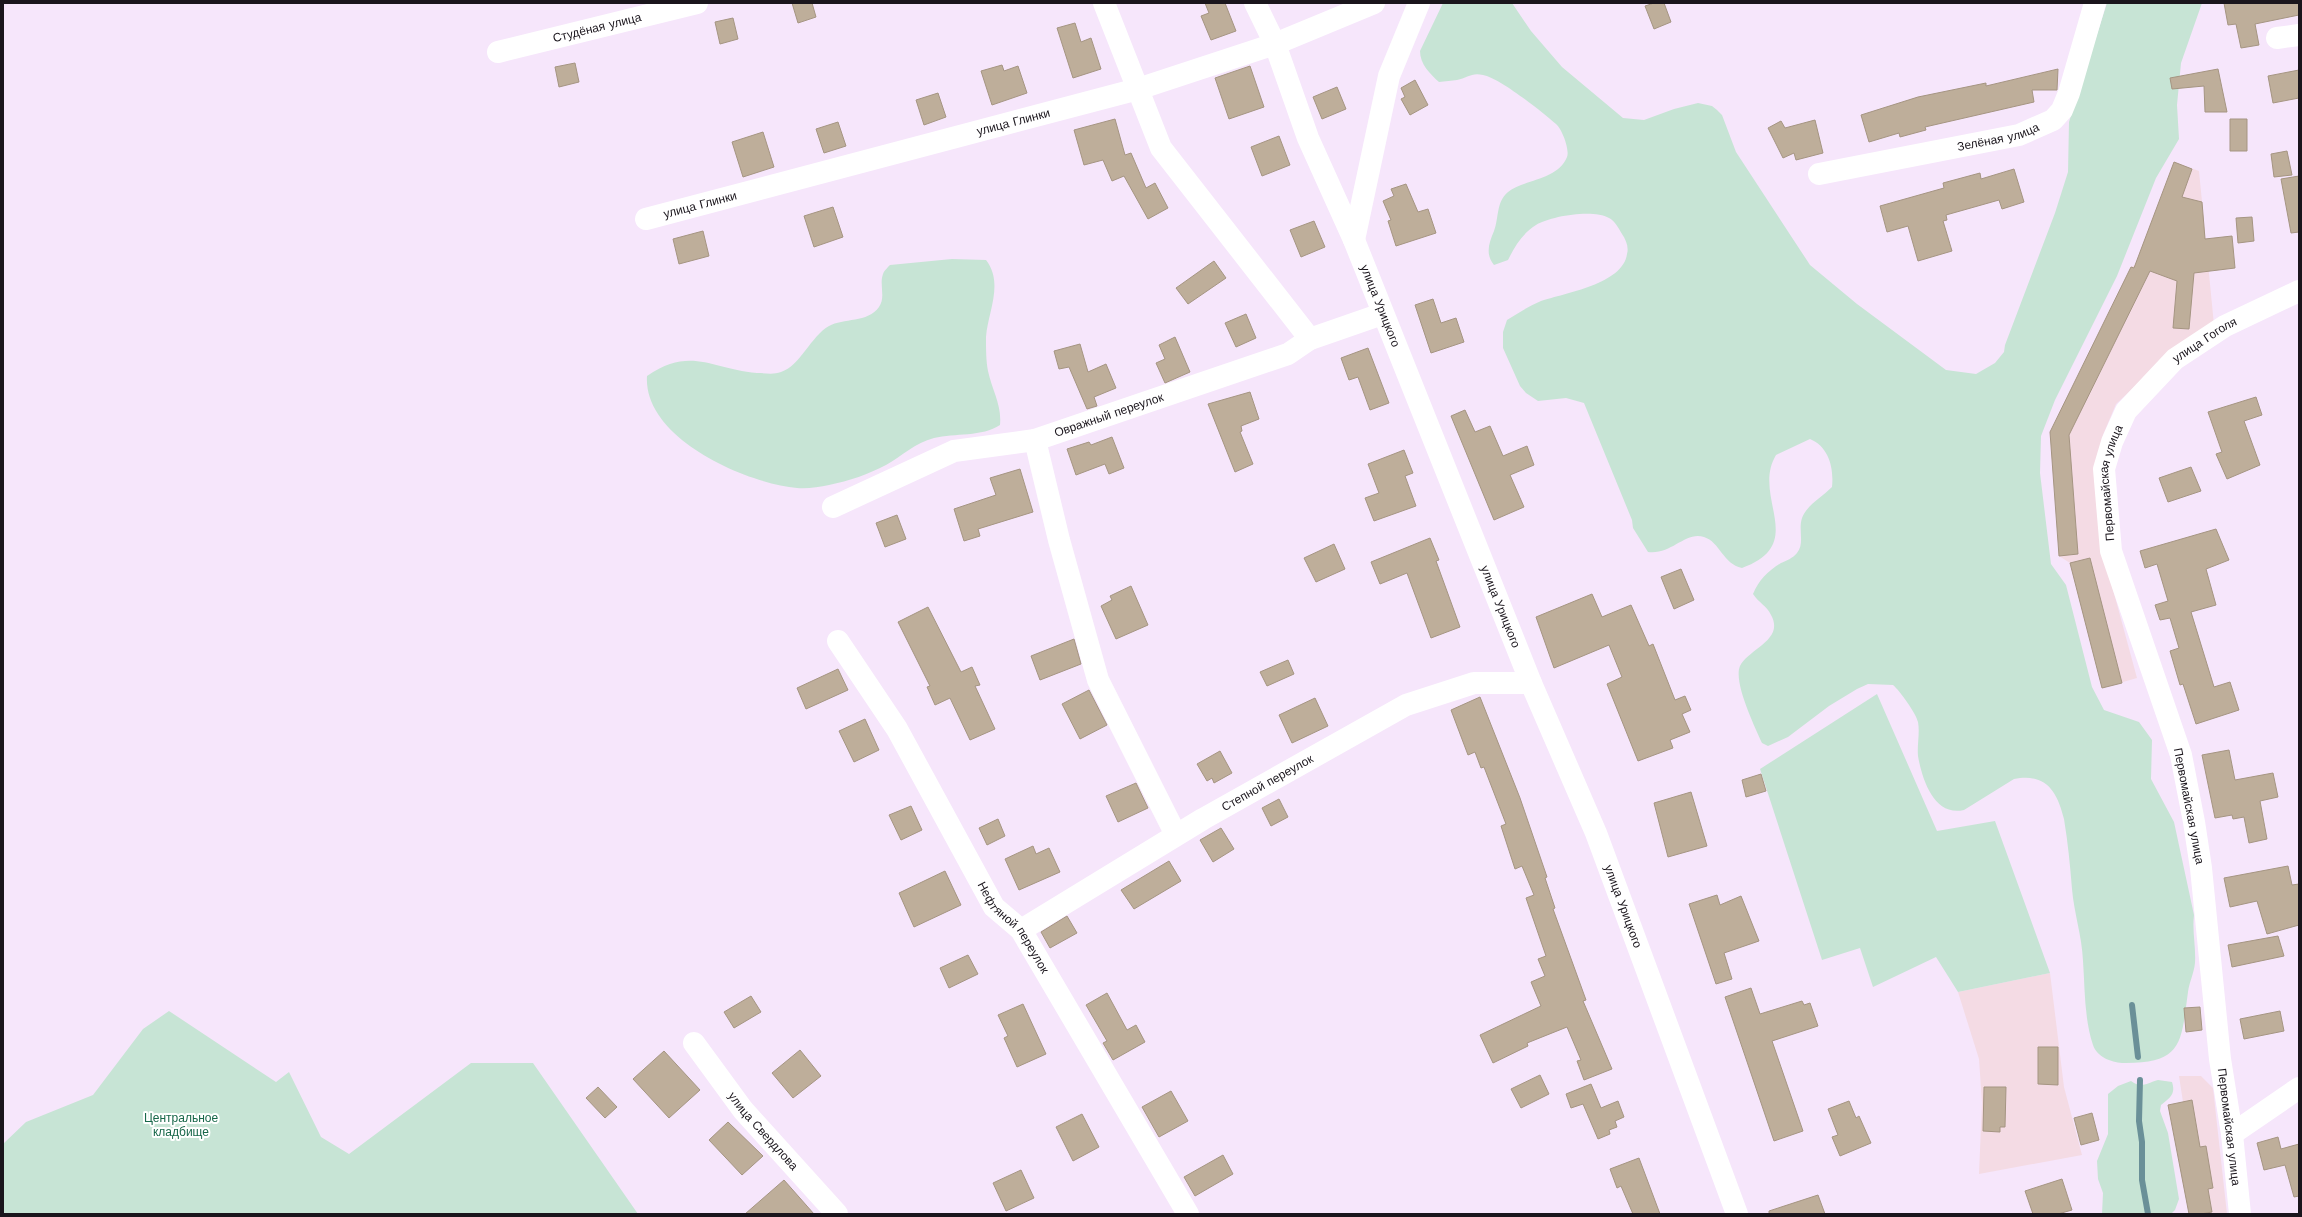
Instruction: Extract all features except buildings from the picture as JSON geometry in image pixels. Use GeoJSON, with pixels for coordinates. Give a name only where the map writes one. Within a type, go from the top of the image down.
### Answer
{"type":"FeatureCollection","features":[{"type":"Feature","properties":{"kind":"street","name":"Студёная улица"},"geometry":{"type":"LineString","coordinates":[[498,52],[697,3]]}},
{"type":"Feature","properties":{"kind":"street"},"geometry":{"type":"LineString","coordinates":[[1104,3],[1161,148],[1310,339]]}},
{"type":"Feature","properties":{"kind":"street","name":"улица Урицкого"},"geometry":{"type":"LineString","coordinates":[[1255,3],[1276,44],[1308,138],[1354,240],[1382,314],[1531,683],[1596,833],[1737,1214]]}},
{"type":"Feature","properties":{"kind":"street","name":"улица Глинки"},"geometry":{"type":"LineString","coordinates":[[646,220],[1138,89],[1276,44],[1374,3]]}},
{"type":"Feature","properties":{"kind":"street"},"geometry":{"type":"LineString","coordinates":[[1354,240],[1389,76],[1419,3]]}},
{"type":"Feature","properties":{"kind":"street","name":"Зелёная улица"},"geometry":{"type":"LineString","coordinates":[[1819,174],[2019,135],[2053,120],[2062,110],[2069,93],[2095,3]]}},
{"type":"Feature","properties":{"kind":"street"},"geometry":{"type":"LineString","coordinates":[[2277,38],[2299,35]]}},
{"type":"Feature","properties":{"kind":"street","name":"улица Гоголя"},"geometry":{"type":"LineString","coordinates":[[2126,411],[2175,359],[2225,326],[2299,291]]}},
{"type":"Feature","properties":{"kind":"street","name":"Овражный переулок"},"geometry":{"type":"LineString","coordinates":[[834,507],[954,451],[1035,440],[1288,354],[1310,339],[1382,314]]}},
{"type":"Feature","properties":{"kind":"street","name":"Первомайская улица"},"geometry":{"type":"LineString","coordinates":[[2126,411],[2112,442],[2104,469],[2111,551],[2181,755],[2201,868],[2220,1059],[2232,1134],[2240,1214]]}},
{"type":"Feature","properties":{"kind":"street"},"geometry":{"type":"LineString","coordinates":[[1035,440],[1059,540],[1098,680],[1176,835]]}},
{"type":"Feature","properties":{"kind":"street","name":"Нефтяной переулок"},"geometry":{"type":"LineString","coordinates":[[838,641],[897,729],[994,907],[1022,930],[1188,1214]]}},
{"type":"Feature","properties":{"kind":"street","name":"Степной переулок"},"geometry":{"type":"LineString","coordinates":[[1022,930],[1176,835],[1406,705],[1474,683],[1531,683]]}},
{"type":"Feature","properties":{"kind":"street","name":"улица Свердлова"},"geometry":{"type":"LineString","coordinates":[[694,1043],[743,1110],[837,1214]]}},
{"type":"Feature","properties":{"kind":"street"},"geometry":{"type":"LineString","coordinates":[[2232,1134],[2299,1088]]}},
{"type":"Feature","properties":{"kind":"shaded area"},"geometry":{"type":"Polygon","coordinates":[[[2174,162],[2199,171],[2214,325],[2163,361],[2116,404],[2103,435],[2094,471],[2102,549],[2137,678],[2102,688],[2070,563],[2059,556],[2052,429],[2131,267],[2135,265],[2174,162]]]}},
{"type":"Feature","properties":{"kind":"shaded area"},"geometry":{"type":"Polygon","coordinates":[[[2050,973],[2064,1087],[2082,1155],[1979,1174],[1982,1103],[1979,1059],[1958,992],[2050,973]]]}},
{"type":"Feature","properties":{"kind":"shaded area"},"geometry":{"type":"Polygon","coordinates":[[[2179,1076],[2201,1076],[2213,1088],[2227,1214],[2189,1214],[2168,1105],[2183,1102],[2179,1076]]]}},
{"type":"Feature","properties":{"kind":"green space"},"geometry":{"type":"Polygon","coordinates":[[[1443,3],[1512,3],[1531,31],[1562,67],[1623,118],[1644,120],[1674,109],[1698,103],[1712,106],[1722,115],[1736,152],[1810,265],[1857,304],[1946,370],[1976,374],[1995,363],[2004,352],[2005,345],[2055,213],[2068,172],[2069,122],[2107,3],[2202,3],[2181,63],[2177,105],[2179,139],[2156,178],[2117,276],[2055,400],[2041,436],[2040,473],[2051,564],[2066,585],[2092,687],[2104,710],[2139,722],[2152,740],[2151,779],[2174,822],[2194,915],[2194,967],[2180,1037],[2175,1047],[2168,1054],[2157,1060],[2122,1063],[2101,1056],[2093,1045],[2086,1014],[2080,934],[2073,898],[2064,819],[2058,800],[2054,792],[2048,786],[2034,779],[2014,779],[1964,810],[1954,811],[1945,808],[1937,802],[1926,785],[1918,756],[1919,730],[1917,718],[1900,692],[1893,685],[1868,684],[1829,706],[1788,737],[1768,746],[1762,743],[1742,693],[1739,673],[1740,666],[1744,660],[1764,644],[1769,638],[1773,631],[1774,624],[1769,612],[1753,594],[1761,580],[1772,569],[1797,553],[1801,545],[1801,523],[1804,513],[1832,487],[1832,473],[1829,459],[1822,447],[1810,439],[1776,455],[1770,471],[1770,487],[1776,533],[1772,546],[1762,558],[1742,568],[1736,566],[1726,558],[1714,543],[1704,537],[1697,536],[1691,537],[1664,550],[1648,552],[1633,528],[1632,520],[1584,403],[1566,398],[1538,401],[1526,393],[1520,386],[1503,348],[1503,332],[1507,320],[1541,301],[1592,286],[1615,273],[1623,264],[1627,254],[1628,249],[1626,241],[1617,225],[1609,218],[1602,215],[1583,214],[1561,216],[1536,225],[1519,241],[1508,260],[1494,265],[1491,261],[1489,248],[1496,226],[1501,200],[1508,192],[1515,188],[1549,175],[1563,165],[1568,154],[1563,135],[1556,124],[1521,96],[1500,82],[1490,77],[1476,74],[1457,80],[1439,82],[1429,72],[1420,56],[1420,51],[1443,3]]]}},
{"type":"Feature","properties":{"kind":"green space"},"geometry":{"type":"Polygon","coordinates":[[[952,259],[986,260],[994,278],[994,298],[986,337],[986,359],[988,371],[1000,411],[1000,425],[993,429],[977,433],[942,436],[927,440],[886,465],[859,477],[825,486],[797,488],[775,484],[751,477],[726,467],[701,453],[679,437],[661,419],[650,398],[647,376],[662,367],[676,362],[701,362],[741,371],[772,374],[788,369],[829,326],[869,316],[879,307],[882,299],[883,274],[890,265],[952,259]]]}},
{"type":"Feature","properties":{"kind":"green space"},"geometry":{"type":"Polygon","coordinates":[[[1877,694],[1937,831],[1995,821],[2050,973],[1958,992],[1936,957],[1873,987],[1860,948],[1822,960],[1760,769],[1877,694]]]}},
{"type":"Feature","properties":{"kind":"green space","name":"Центральное кладбище"},"geometry":{"type":"Polygon","coordinates":[[[169,1011],[276,1082],[289,1072],[321,1137],[349,1154],[471,1063],[533,1063],[638,1214],[3,1214],[3,1144],[26,1122],[93,1095],[143,1029],[169,1011]]]}},
{"type":"Feature","properties":{"kind":"green space"},"geometry":{"type":"Polygon","coordinates":[[[2158,1080],[2172,1082],[2173,1086],[2173,1093],[2161,1105],[2160,1111],[2168,1133],[2179,1199],[2175,1210],[2171,1214],[2102,1214],[2103,1193],[2098,1179],[2097,1161],[2108,1134],[2108,1094],[2118,1086],[2131,1081],[2141,1085],[2158,1080]]]}},
{"type":"Feature","properties":{"kind":"waterway"},"geometry":{"type":"LineString","coordinates":[[2132,1005],[2138,1057]]}},
{"type":"Feature","properties":{"kind":"waterway"},"geometry":{"type":"LineString","coordinates":[[2140,1080],[2139,1121],[2142,1142],[2142,1180],[2148,1214]]}}]}
